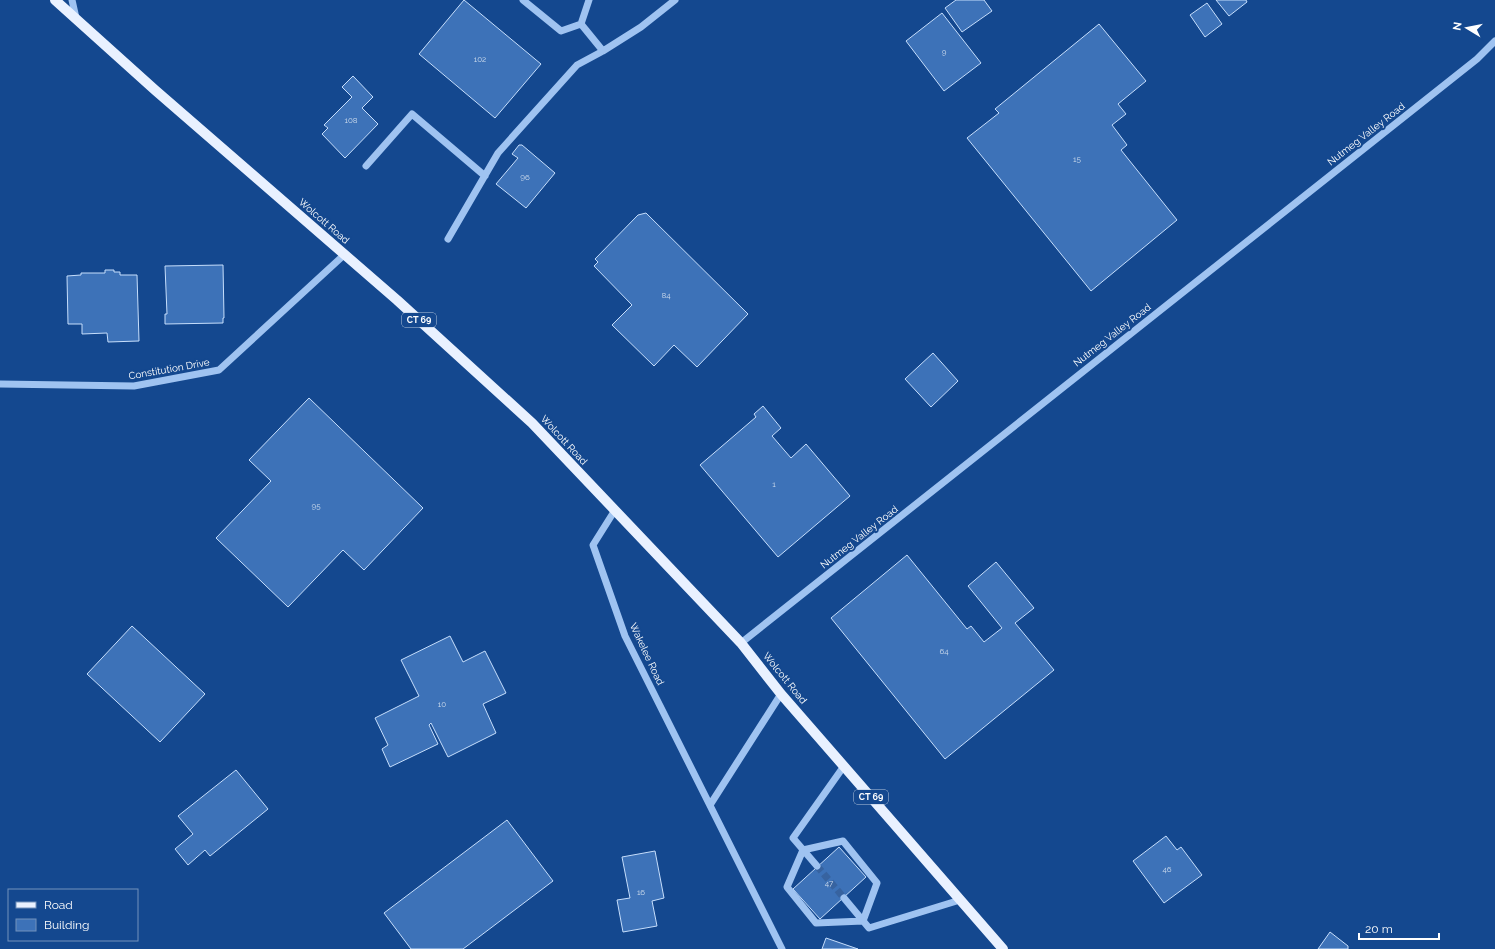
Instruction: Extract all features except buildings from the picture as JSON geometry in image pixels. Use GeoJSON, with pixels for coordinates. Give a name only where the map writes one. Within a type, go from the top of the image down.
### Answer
{"type":"FeatureCollection","features":[{"type":"Feature","properties":{"kind":"main road","name":"Wolcott Road"},"geometry":{"type":"LineString","coordinates":[[55,0],[532,423],[741,643],[781,694],[1003,949]]}},
{"type":"Feature","properties":{"kind":"street"},"geometry":{"type":"LineString","coordinates":[[72,0],[76,18]]}},
{"type":"Feature","properties":{"kind":"street"},"geometry":{"type":"LineString","coordinates":[[522,0],[561,31],[581,24]]}},
{"type":"Feature","properties":{"kind":"street"},"geometry":{"type":"LineString","coordinates":[[581,24],[589,0]]}},
{"type":"Feature","properties":{"kind":"street"},"geometry":{"type":"LineString","coordinates":[[448,239],[498,153],[577,65],[603,51],[641,27],[675,0]]}},
{"type":"Feature","properties":{"kind":"street"},"geometry":{"type":"LineString","coordinates":[[581,24],[603,51]]}},
{"type":"Feature","properties":{"kind":"street","name":"Nutmeg Valley Road"},"geometry":{"type":"LineString","coordinates":[[741,643],[1471,64],[1495,41]]}},
{"type":"Feature","properties":{"kind":"street"},"geometry":{"type":"LineString","coordinates":[[366,166],[412,114],[485,176]]}},
{"type":"Feature","properties":{"kind":"street","name":"Constitution Drive"},"geometry":{"type":"LineString","coordinates":[[0,384],[134,386],[219,370],[344,255]]}},
{"type":"Feature","properties":{"kind":"street","name":"Wakelee Road"},"geometry":{"type":"LineString","coordinates":[[614,510],[594,545],[625,636],[782,949]]}},
{"type":"Feature","properties":{"kind":"street"},"geometry":{"type":"LineString","coordinates":[[710,805],[781,694]]}},
{"type":"Feature","properties":{"kind":"street"},"geometry":{"type":"LineString","coordinates":[[817,866],[793,838],[844,766]]}},
{"type":"Feature","properties":{"kind":"street"},"geometry":{"type":"LineString","coordinates":[[804,850],[843,841],[877,883],[863,921]]}},
{"type":"Feature","properties":{"kind":"street"},"geometry":{"type":"LineString","coordinates":[[804,850],[787,887],[816,923],[863,921]]}},
{"type":"Feature","properties":{"kind":"street"},"geometry":{"type":"LineString","coordinates":[[844,898],[869,928],[960,900]]}},
{"type":"Feature","properties":{"kind":"tunnel"},"geometry":{"type":"LineString","coordinates":[[817,866],[844,898]]}}]}
